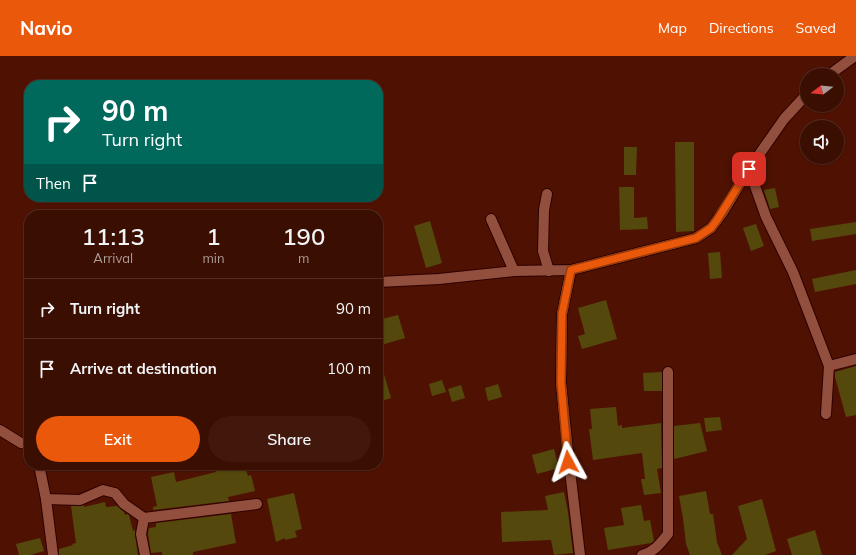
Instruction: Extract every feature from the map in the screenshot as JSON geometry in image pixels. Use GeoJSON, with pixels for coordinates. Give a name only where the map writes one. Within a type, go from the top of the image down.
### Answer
{"type":"FeatureCollection","features":[{"type":"Feature","properties":{"kind":"street"},"geometry":{"type":"LineString","coordinates":[[839,68],[855,56]]}},
{"type":"Feature","properties":{"kind":"street"},"geometry":{"type":"LineString","coordinates":[[383,282],[439,279],[514,271],[571,270],[696,238],[711,228],[723,212],[749,169],[784,119],[800,102]]}},
{"type":"Feature","properties":{"kind":"street"},"geometry":{"type":"LineString","coordinates":[[749,169],[766,217],[793,272],[829,366],[826,414]]}},
{"type":"Feature","properties":{"kind":"street"},"geometry":{"type":"LineString","coordinates":[[547,194],[544,210],[543,250],[549,271]]}},
{"type":"Feature","properties":{"kind":"street"},"geometry":{"type":"LineString","coordinates":[[491,219],[514,271]]}},
{"type":"Feature","properties":{"kind":"street"},"geometry":{"type":"LineString","coordinates":[[571,270],[562,314],[561,383],[568,462],[580,555]]}},
{"type":"Feature","properties":{"kind":"street"},"geometry":{"type":"LineString","coordinates":[[829,366],[856,359]]}},
{"type":"Feature","properties":{"kind":"street"},"geometry":{"type":"LineString","coordinates":[[642,555],[651,553],[660,545],[668,534],[668,372]]}},
{"type":"Feature","properties":{"kind":"street"},"geometry":{"type":"LineString","coordinates":[[0,430],[24,443]]}},
{"type":"Feature","properties":{"kind":"street"},"geometry":{"type":"LineString","coordinates":[[40,470],[46,499],[53,555]]}},
{"type":"Feature","properties":{"kind":"street"},"geometry":{"type":"LineString","coordinates":[[46,499],[80,500],[103,490],[115,493],[124,504],[144,518],[257,504]]}},
{"type":"Feature","properties":{"kind":"street"},"geometry":{"type":"LineString","coordinates":[[144,518],[141,534],[146,555]]}},
{"type":"Feature","properties":{"kind":"building"},"geometry":{"type":"Polygon","coordinates":[[[675,142],[694,142],[694,231],[676,232],[675,142]]]}},
{"type":"Feature","properties":{"kind":"building"},"geometry":{"type":"Polygon","coordinates":[[[624,147],[637,147],[636,175],[624,175],[624,147]]]}},
{"type":"Feature","properties":{"kind":"building"},"geometry":{"type":"Polygon","coordinates":[[[619,187],[634,187],[634,218],[647,217],[648,229],[620,230],[619,187]]]}},
{"type":"Feature","properties":{"kind":"building"},"geometry":{"type":"Polygon","coordinates":[[[775,188],[779,207],[770,209],[764,190],[775,188]]]}},
{"type":"Feature","properties":{"kind":"building"},"geometry":{"type":"Polygon","coordinates":[[[430,221],[442,263],[426,268],[414,226],[430,221]]]}},
{"type":"Feature","properties":{"kind":"building"},"geometry":{"type":"Polygon","coordinates":[[[856,222],[856,234],[812,241],[810,229],[856,222]]]}},
{"type":"Feature","properties":{"kind":"building"},"geometry":{"type":"Polygon","coordinates":[[[756,224],[764,246],[751,251],[743,228],[756,224]]]}},
{"type":"Feature","properties":{"kind":"building"},"geometry":{"type":"Polygon","coordinates":[[[720,252],[722,278],[710,279],[708,253],[720,252]]]}},
{"type":"Feature","properties":{"kind":"building"},"geometry":{"type":"Polygon","coordinates":[[[856,270],[856,284],[815,292],[812,279],[856,270]]]}},
{"type":"Feature","properties":{"kind":"building"},"geometry":{"type":"Polygon","coordinates":[[[606,300],[617,339],[582,349],[578,336],[585,334],[578,308],[606,300]]]}},
{"type":"Feature","properties":{"kind":"building"},"geometry":{"type":"Polygon","coordinates":[[[398,315],[405,338],[383,345],[383,319],[398,315]]]}},
{"type":"Feature","properties":{"kind":"building"},"geometry":{"type":"Polygon","coordinates":[[[856,366],[856,415],[846,417],[835,372],[856,366]]]}},
{"type":"Feature","properties":{"kind":"building"},"geometry":{"type":"Polygon","coordinates":[[[383,371],[391,398],[383,400],[383,371]]]}},
{"type":"Feature","properties":{"kind":"building"},"geometry":{"type":"Polygon","coordinates":[[[662,372],[662,391],[644,391],[643,373],[662,372]]]}},
{"type":"Feature","properties":{"kind":"building"},"geometry":{"type":"Polygon","coordinates":[[[442,380],[446,392],[432,396],[429,384],[442,380]]]}},
{"type":"Feature","properties":{"kind":"building"},"geometry":{"type":"Polygon","coordinates":[[[498,384],[502,397],[488,401],[485,388],[498,384]]]}},
{"type":"Feature","properties":{"kind":"building"},"geometry":{"type":"Polygon","coordinates":[[[461,385],[465,398],[452,402],[448,389],[461,385]]]}},
{"type":"Feature","properties":{"kind":"building"},"geometry":{"type":"Polygon","coordinates":[[[616,407],[618,426],[622,425],[622,428],[661,423],[662,468],[657,469],[661,493],[644,495],[641,479],[645,479],[642,453],[593,460],[589,429],[592,429],[590,409],[616,407]]]}},
{"type":"Feature","properties":{"kind":"building"},"geometry":{"type":"Polygon","coordinates":[[[720,417],[722,430],[706,432],[704,418],[720,417]]]}},
{"type":"Feature","properties":{"kind":"building"},"geometry":{"type":"Polygon","coordinates":[[[700,423],[707,451],[674,459],[674,426],[700,423]]]}},
{"type":"Feature","properties":{"kind":"building"},"geometry":{"type":"Polygon","coordinates":[[[554,449],[559,468],[537,474],[532,455],[554,449]]]}},
{"type":"Feature","properties":{"kind":"building"},"geometry":{"type":"Polygon","coordinates":[[[215,470],[246,470],[248,476],[251,475],[255,491],[228,497],[229,501],[153,510],[153,507],[157,506],[151,477],[174,472],[176,482],[216,472],[215,470]]]}},
{"type":"Feature","properties":{"kind":"building"},"geometry":{"type":"Polygon","coordinates":[[[706,491],[710,514],[713,514],[717,542],[722,555],[690,555],[686,544],[679,496],[706,491]]]}},
{"type":"Feature","properties":{"kind":"building"},"geometry":{"type":"Polygon","coordinates":[[[564,492],[573,553],[554,555],[551,540],[502,542],[501,512],[548,510],[545,496],[564,492]]]}},
{"type":"Feature","properties":{"kind":"building"},"geometry":{"type":"Polygon","coordinates":[[[294,493],[302,529],[295,531],[297,537],[285,540],[285,538],[276,542],[267,499],[294,493]]]}},
{"type":"Feature","properties":{"kind":"building"},"geometry":{"type":"Polygon","coordinates":[[[762,499],[776,551],[765,555],[732,555],[747,539],[738,506],[762,499]]]}},
{"type":"Feature","properties":{"kind":"building"},"geometry":{"type":"Polygon","coordinates":[[[105,502],[106,507],[117,506],[124,512],[125,515],[129,515],[133,531],[135,530],[138,555],[59,555],[59,549],[76,543],[71,506],[84,505],[84,507],[105,502]]]}},
{"type":"Feature","properties":{"kind":"building"},"geometry":{"type":"Polygon","coordinates":[[[641,505],[644,521],[650,520],[654,541],[651,543],[608,550],[604,528],[624,525],[621,508],[641,505]]]}},
{"type":"Feature","properties":{"kind":"building"},"geometry":{"type":"Polygon","coordinates":[[[231,514],[236,543],[193,552],[193,555],[162,555],[162,552],[151,553],[148,534],[149,528],[156,527],[156,523],[231,514]]]}},
{"type":"Feature","properties":{"kind":"building"},"geometry":{"type":"Polygon","coordinates":[[[815,530],[822,555],[792,555],[787,539],[815,530]]]}},
{"type":"Feature","properties":{"kind":"building"},"geometry":{"type":"Polygon","coordinates":[[[40,538],[44,551],[30,555],[19,555],[16,544],[40,538]]]}},
{"type":"Feature","properties":{"kind":"route"},"geometry":{"type":"LineString","coordinates":[[568,462],[561,383],[562,314],[571,270],[696,238],[711,228],[723,212],[749,169]]}}]}
